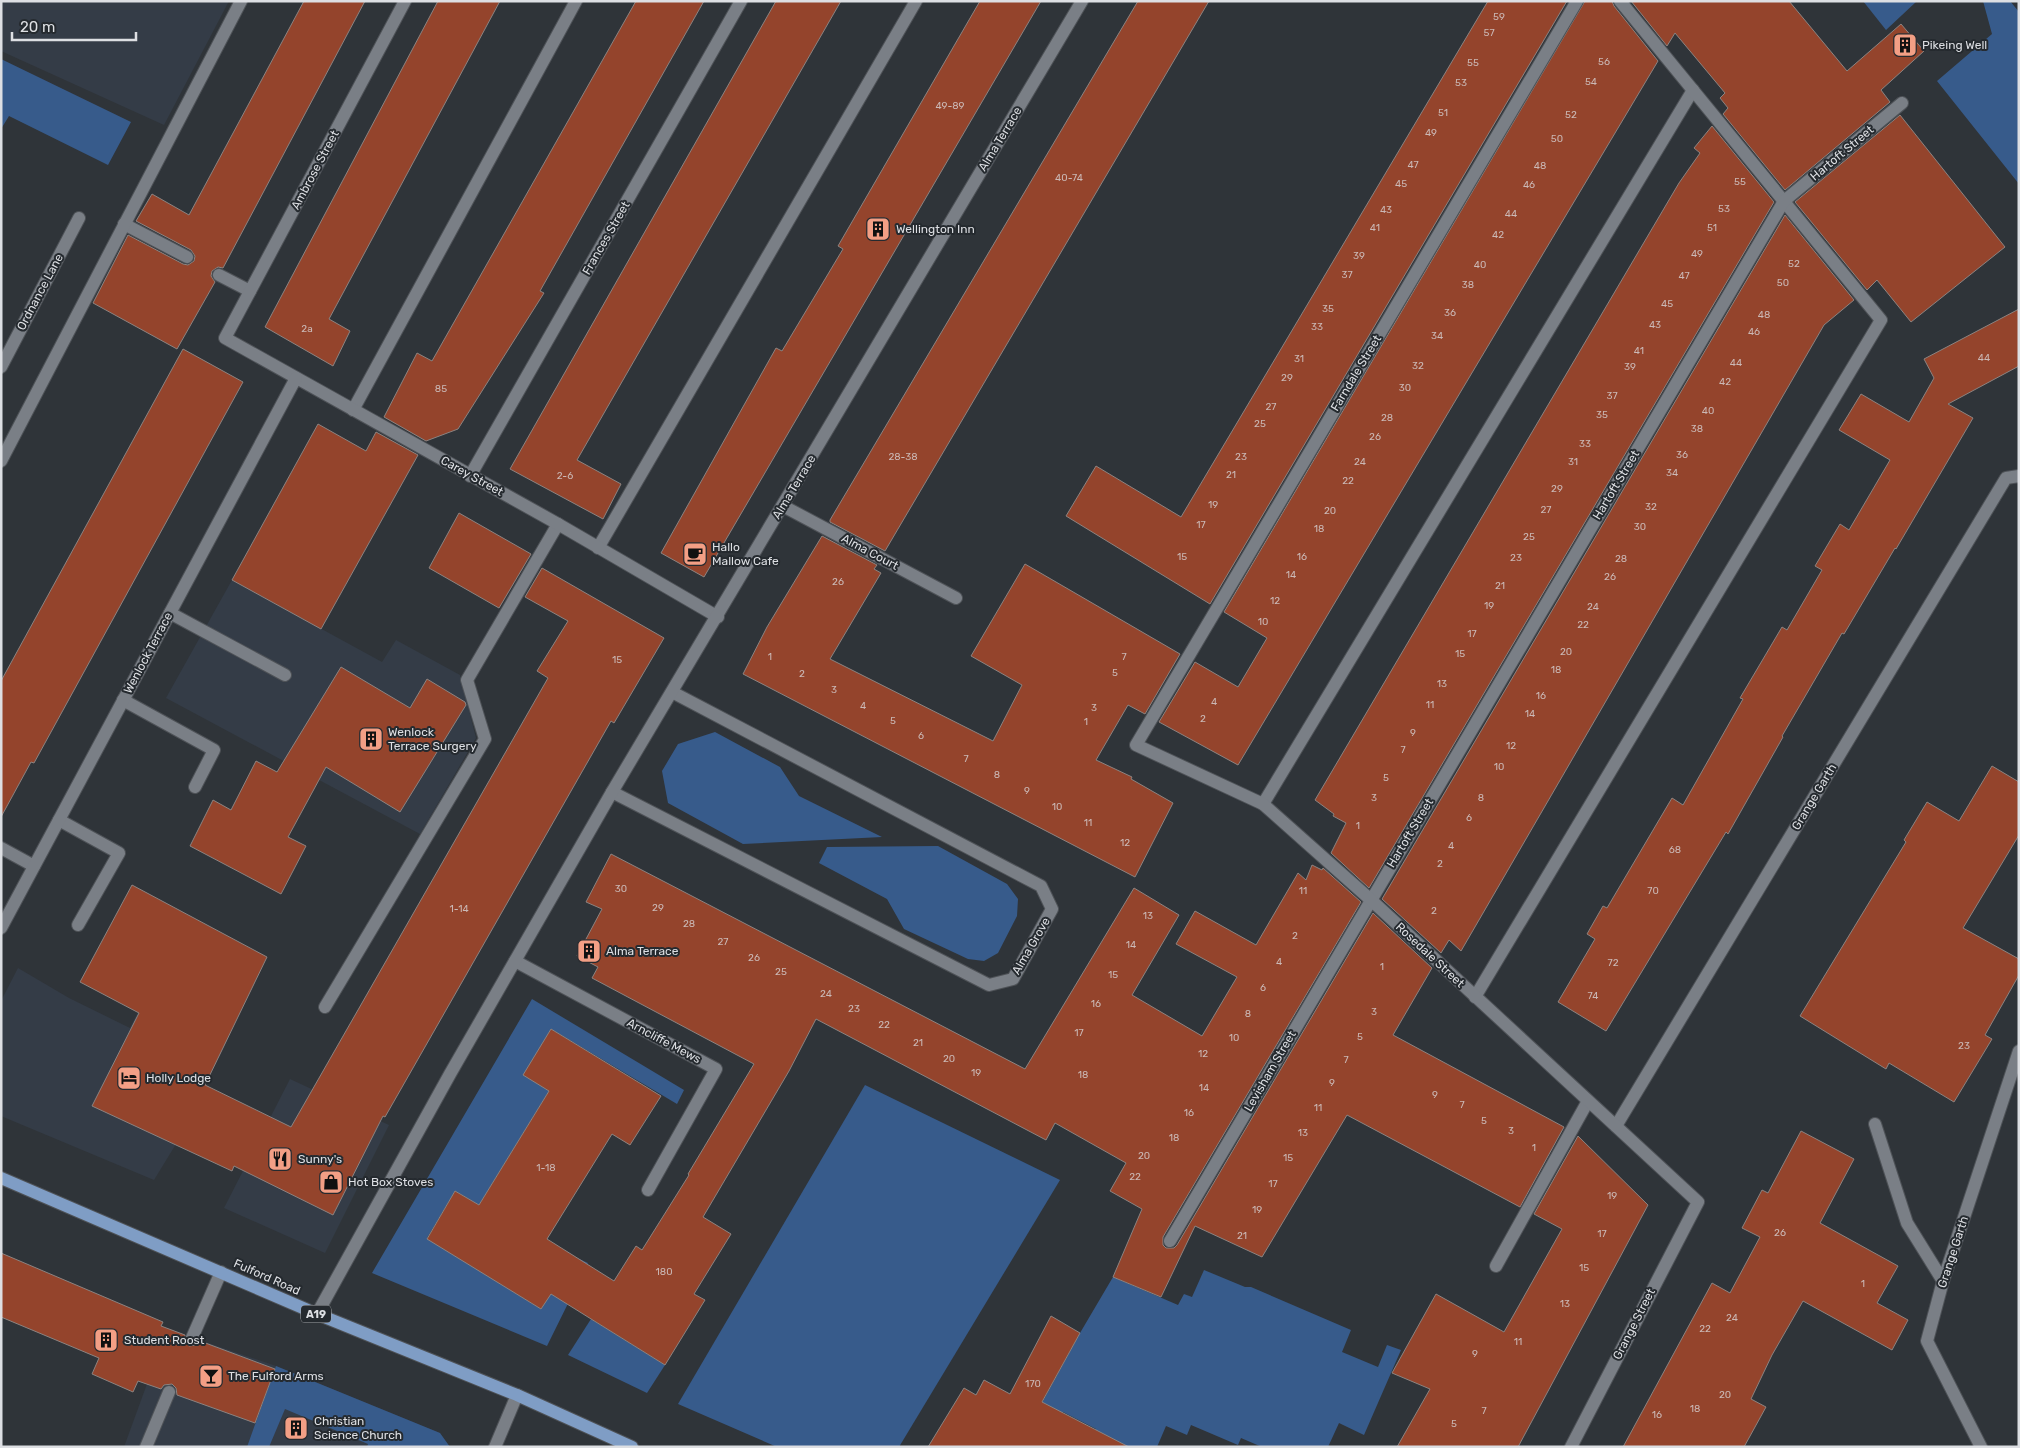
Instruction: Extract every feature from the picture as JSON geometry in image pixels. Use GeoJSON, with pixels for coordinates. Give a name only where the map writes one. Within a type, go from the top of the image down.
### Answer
{"type":"FeatureCollection","features":[{"type":"Feature","properties":{"kind":"main road","name":"Fulford Road"},"geometry":{"type":"LineString","coordinates":[[1,1178],[317,1314],[517,1396],[632,1447]]}},
{"type":"Feature","properties":{"kind":"street"},"geometry":{"type":"LineString","coordinates":[[1,461],[240,1]]}},
{"type":"Feature","properties":{"kind":"street","name":"Ambrose Street"},"geometry":{"type":"LineString","coordinates":[[224,338],[405,1]]}},
{"type":"Feature","properties":{"kind":"street"},"geometry":{"type":"LineString","coordinates":[[352,410],[576,1]]}},
{"type":"Feature","properties":{"kind":"street","name":"Frances Street"},"geometry":{"type":"LineString","coordinates":[[470,476],[741,1]]}},
{"type":"Feature","properties":{"kind":"street"},"geometry":{"type":"LineString","coordinates":[[598,548],[916,1]]}},
{"type":"Feature","properties":{"kind":"street","name":"Alma Terrace"},"geometry":{"type":"LineString","coordinates":[[317,1314],[450,1074],[612,792],[718,617],[1082,1]]}},
{"type":"Feature","properties":{"kind":"street","name":"Farndale Street"},"geometry":{"type":"LineString","coordinates":[[1136,745],[1577,1]]}},
{"type":"Feature","properties":{"kind":"street"},"geometry":{"type":"LineString","coordinates":[[1475,997],[1881,320],[1620,1]]}},
{"type":"Feature","properties":{"kind":"street"},"geometry":{"type":"LineString","coordinates":[[1263,804],[1693,90]]}},
{"type":"Feature","properties":{"kind":"street","name":"Hartoft Street"},"geometry":{"type":"LineString","coordinates":[[1371,900],[1784,202],[1902,104]]}},
{"type":"Feature","properties":{"kind":"street","name":"Ordnance Lane"},"geometry":{"type":"LineString","coordinates":[[1,367],[79,218]]}},
{"type":"Feature","properties":{"kind":"street"},"geometry":{"type":"LineString","coordinates":[[124,224],[186,257]]}},
{"type":"Feature","properties":{"kind":"street"},"geometry":{"type":"LineString","coordinates":[[219,275],[250,291]]}},
{"type":"Feature","properties":{"kind":"street","name":"Carey Street"},"geometry":{"type":"LineString","coordinates":[[224,338],[558,524],[718,617]]}},
{"type":"Feature","properties":{"kind":"street","name":"Wenlock Terrace"},"geometry":{"type":"LineString","coordinates":[[1,928],[296,378]]}},
{"type":"Feature","properties":{"kind":"street","name":"Grange Garth"},"geometry":{"type":"LineString","coordinates":[[1616,1126],[2006,478],[2019,476]]}},
{"type":"Feature","properties":{"kind":"street","name":"Alma Court"},"geometry":{"type":"LineString","coordinates":[[783,506],[956,598]]}},
{"type":"Feature","properties":{"kind":"street"},"geometry":{"type":"LineString","coordinates":[[325,1007],[485,739],[467,680],[558,524]]}},
{"type":"Feature","properties":{"kind":"street"},"geometry":{"type":"LineString","coordinates":[[170,613],[285,675]]}},
{"type":"Feature","properties":{"kind":"street","name":"Alma Grove"},"geometry":{"type":"LineString","coordinates":[[612,792],[989,986],[1013,979],[1052,909],[1041,886],[672,692]]}},
{"type":"Feature","properties":{"kind":"street"},"geometry":{"type":"LineString","coordinates":[[124,700],[214,750],[195,787]]}},
{"type":"Feature","properties":{"kind":"street","name":"Rosedale Street"},"geometry":{"type":"LineString","coordinates":[[1136,745],[1263,804],[1371,900],[1698,1202]]}},
{"type":"Feature","properties":{"kind":"street"},"geometry":{"type":"LineString","coordinates":[[59,820],[119,853],[78,926]]}},
{"type":"Feature","properties":{"kind":"street"},"geometry":{"type":"LineString","coordinates":[[1,848],[34,866]]}},
{"type":"Feature","properties":{"kind":"street","name":"Levisham Street"},"geometry":{"type":"LineString","coordinates":[[1170,1241],[1371,900]]}},
{"type":"Feature","properties":{"kind":"street","name":"Arncliffe Mews"},"geometry":{"type":"LineString","coordinates":[[515,961],[716,1069],[648,1190]]}},
{"type":"Feature","properties":{"kind":"street","name":"Grange Garth"},"geometry":{"type":"LineString","coordinates":[[1981,1447],[1927,1341],[1943,1281],[2019,1051]]}},
{"type":"Feature","properties":{"kind":"street"},"geometry":{"type":"LineString","coordinates":[[1496,1266],[1588,1101]]}},
{"type":"Feature","properties":{"kind":"street"},"geometry":{"type":"LineString","coordinates":[[1875,1124],[1907,1223],[1943,1281]]}},
{"type":"Feature","properties":{"kind":"street","name":"Grange Street"},"geometry":{"type":"LineString","coordinates":[[1571,1447],[1698,1202]]}},
{"type":"Feature","properties":{"kind":"street"},"geometry":{"type":"LineString","coordinates":[[192,1338],[221,1272]]}},
{"type":"Feature","properties":{"kind":"street"},"geometry":{"type":"LineString","coordinates":[[146,1447],[169,1392]]}},
{"type":"Feature","properties":{"kind":"street"},"geometry":{"type":"LineString","coordinates":[[495,1447],[517,1396]]}},
{"type":"Feature","properties":{"kind":"shaded area"},"geometry":{"type":"Polygon","coordinates":[[[1,1],[229,1],[164,125],[1,51],[1,1]]]}},
{"type":"Feature","properties":{"kind":"shaded area"},"geometry":{"type":"Polygon","coordinates":[[[1863,1],[1917,1],[1886,30],[1863,1]]]}},
{"type":"Feature","properties":{"kind":"shaded area"},"geometry":{"type":"Polygon","coordinates":[[[1983,1],[2010,1],[2019,12],[2019,184],[1937,81],[1992,34],[1983,1]]]}},
{"type":"Feature","properties":{"kind":"shaded area"},"geometry":{"type":"Polygon","coordinates":[[[1,59],[131,122],[108,165],[9,116],[1,129],[1,59]]]}},
{"type":"Feature","properties":{"kind":"shaded area"},"geometry":{"type":"Polygon","coordinates":[[[232,580],[382,662],[396,640],[460,675],[476,738],[420,834],[166,698],[232,580]]]}},
{"type":"Feature","properties":{"kind":"shaded area"},"geometry":{"type":"Polygon","coordinates":[[[715,732],[780,767],[799,796],[882,837],[743,844],[668,803],[662,771],[678,744],[715,732]]]}},
{"type":"Feature","properties":{"kind":"shaded area"},"geometry":{"type":"Polygon","coordinates":[[[938,846],[1007,884],[1018,899],[1017,916],[998,953],[984,961],[968,959],[904,929],[887,899],[819,863],[827,847],[938,846]]]}},
{"type":"Feature","properties":{"kind":"shaded area"},"geometry":{"type":"Polygon","coordinates":[[[18,968],[69,998],[130,1028],[145,998],[229,1037],[176,1144],[154,1180],[1,1116],[1,1001],[18,968]]]}},
{"type":"Feature","properties":{"kind":"shaded area"},"geometry":{"type":"Polygon","coordinates":[[[532,999],[684,1090],[677,1104],[551,1029],[524,1075],[549,1091],[479,1205],[455,1191],[427,1238],[541,1309],[573,1256],[588,1263],[547,1346],[372,1273],[532,999]]]}},
{"type":"Feature","properties":{"kind":"shaded area"},"geometry":{"type":"Polygon","coordinates":[[[290,1079],[389,1125],[325,1253],[224,1208],[290,1079]]]}},
{"type":"Feature","properties":{"kind":"shaded area"},"geometry":{"type":"Polygon","coordinates":[[[865,1085],[1060,1180],[899,1447],[777,1447],[678,1404],[865,1085]]]}},
{"type":"Feature","properties":{"kind":"shaded area"},"geometry":{"type":"Polygon","coordinates":[[[1204,1270],[1245,1287],[1251,1287],[1351,1330],[1342,1352],[1378,1367],[1387,1345],[1401,1350],[1364,1435],[1339,1423],[1328,1447],[1262,1447],[1241,1438],[1238,1445],[1191,1425],[1187,1435],[1166,1426],[1157,1447],[1088,1447],[1096,1429],[1063,1412],[1050,1436],[1018,1447],[1113,1277],[1178,1305],[1184,1294],[1192,1297],[1204,1270]]]}},
{"type":"Feature","properties":{"kind":"shaded area"},"geometry":{"type":"Polygon","coordinates":[[[591,1319],[665,1365],[647,1393],[568,1355],[591,1319]]]}},
{"type":"Feature","properties":{"kind":"shaded area"},"geometry":{"type":"Polygon","coordinates":[[[167,1329],[276,1366],[440,1433],[450,1447],[124,1447],[167,1329]]]}},
{"type":"Feature","properties":{"kind":"shaded area"},"geometry":{"type":"Polygon","coordinates":[[[276,1366],[440,1433],[450,1447],[367,1447],[368,1444],[285,1409],[269,1447],[247,1447],[276,1366]]]}},
{"type":"Feature","properties":{"kind":"building"},"geometry":{"type":"Polygon","coordinates":[[[304,1],[365,1],[223,268],[218,267],[212,271],[211,276],[215,282],[177,349],[93,303],[128,235],[183,264],[188,265],[194,261],[195,256],[191,250],[136,221],[152,194],[189,215],[304,1]]]}},
{"type":"Feature","properties":{"kind":"building"},"geometry":{"type":"Polygon","coordinates":[[[438,1],[500,1],[329,319],[350,331],[333,366],[265,327],[438,1]]]}},
{"type":"Feature","properties":{"kind":"building"},"geometry":{"type":"Polygon","coordinates":[[[636,1],[704,1],[540,291],[544,293],[458,429],[426,441],[384,417],[417,353],[432,361],[636,1]]]}},
{"type":"Feature","properties":{"kind":"building"},"geometry":{"type":"Polygon","coordinates":[[[776,1],[841,1],[577,460],[621,484],[603,519],[510,469],[776,1]]]}},
{"type":"Feature","properties":{"kind":"building"},"geometry":{"type":"Polygon","coordinates":[[[980,1],[1041,1],[704,577],[661,553],[776,348],[782,351],[843,249],[838,246],[980,1]]]}},
{"type":"Feature","properties":{"kind":"building"},"geometry":{"type":"Polygon","coordinates":[[[1138,1],[1209,1],[885,551],[830,522],[830,520],[1138,1]]]}},
{"type":"Feature","properties":{"kind":"building"},"geometry":{"type":"Polygon","coordinates":[[[1488,1],[1567,1],[1210,604],[1066,516],[1096,466],[1181,517],[1488,1]]]}},
{"type":"Feature","properties":{"kind":"building"},"geometry":{"type":"Polygon","coordinates":[[[1585,1],[1612,1],[1658,61],[1238,765],[1159,722],[1195,662],[1238,687],[1267,638],[1224,612],[1585,1]]]}},
{"type":"Feature","properties":{"kind":"building"},"geometry":{"type":"Polygon","coordinates":[[[1631,1],[1789,1],[1847,71],[1901,24],[1924,51],[1881,90],[1890,102],[1785,190],[1723,114],[1728,108],[1720,98],[1725,93],[1675,33],[1667,46],[1631,1]]]}},
{"type":"Feature","properties":{"kind":"building"},"geometry":{"type":"Polygon","coordinates":[[[1900,115],[2005,247],[1911,322],[1877,280],[1867,290],[1795,202],[1900,115]]]}},
{"type":"Feature","properties":{"kind":"building"},"geometry":{"type":"Polygon","coordinates":[[[1712,126],[1774,202],[1369,888],[1331,853],[1346,823],[1333,816],[1334,814],[1315,800],[1679,183],[1700,153],[1694,148],[1712,126]]]}},
{"type":"Feature","properties":{"kind":"building"},"geometry":{"type":"Polygon","coordinates":[[[1785,215],[1854,300],[1824,325],[1461,951],[1449,940],[1441,953],[1382,899],[1785,215]]]}},
{"type":"Feature","properties":{"kind":"building"},"geometry":{"type":"Polygon","coordinates":[[[2019,309],[2019,366],[1948,404],[1973,418],[1896,549],[1844,634],[1842,633],[1728,834],[1726,832],[1606,1031],[1558,1002],[1595,939],[1587,934],[1603,906],[1607,908],[1672,798],[1683,805],[1743,699],[1740,698],[1782,627],[1787,630],[1822,570],[1815,566],[1840,524],[1849,530],[1890,460],[1839,430],[1861,394],[1909,422],[1934,378],[1924,359],[2019,309]]]}},
{"type":"Feature","properties":{"kind":"building"},"geometry":{"type":"Polygon","coordinates":[[[183,349],[243,382],[34,763],[31,762],[1,817],[1,681],[183,349]]]}},
{"type":"Feature","properties":{"kind":"building"},"geometry":{"type":"Polygon","coordinates":[[[318,424],[366,451],[376,432],[418,455],[321,629],[232,580],[318,424]]]}},
{"type":"Feature","properties":{"kind":"building"},"geometry":{"type":"Polygon","coordinates":[[[459,513],[531,554],[499,608],[429,568],[459,513]]]}},
{"type":"Feature","properties":{"kind":"building"},"geometry":{"type":"Polygon","coordinates":[[[822,536],[877,565],[874,569],[881,573],[830,659],[993,741],[1022,685],[971,656],[1025,564],[1180,654],[1145,714],[1128,705],[1096,760],[1132,777],[1131,779],[1173,803],[1135,877],[743,674],[767,627],[822,536]]]}},
{"type":"Feature","properties":{"kind":"building"},"geometry":{"type":"Polygon","coordinates":[[[542,568],[664,638],[614,723],[611,721],[385,1117],[383,1116],[333,1215],[234,1166],[232,1171],[92,1106],[139,1013],[80,982],[132,885],[267,957],[205,1085],[291,1127],[548,678],[537,671],[568,621],[525,597],[542,568]]]}},
{"type":"Feature","properties":{"kind":"building"},"geometry":{"type":"Polygon","coordinates":[[[341,667],[410,708],[427,679],[465,702],[466,705],[400,812],[326,767],[288,837],[306,846],[281,894],[190,846],[213,800],[231,810],[256,761],[277,772],[341,667]]]}},
{"type":"Feature","properties":{"kind":"building"},"geometry":{"type":"Polygon","coordinates":[[[1992,766],[2019,782],[2019,835],[1963,928],[2019,959],[2019,975],[1985,1035],[1992,1039],[1954,1102],[1889,1063],[1886,1069],[1800,1016],[1906,842],[1904,840],[1927,802],[1959,821],[1992,766]]]}},
{"type":"Feature","properties":{"kind":"building"},"geometry":{"type":"Polygon","coordinates":[[[611,854],[1025,1069],[1134,888],[1179,915],[1132,995],[1202,1036],[1237,977],[1176,944],[1195,911],[1256,945],[1298,873],[1306,880],[1312,865],[1322,870],[1323,868],[1361,902],[1163,1237],[1163,1245],[1166,1248],[1174,1248],[1177,1245],[1373,913],[1432,968],[1393,1035],[1564,1127],[1520,1207],[1347,1115],[1262,1257],[1195,1226],[1161,1297],[1113,1277],[1142,1209],[1110,1191],[1126,1163],[1055,1123],[1046,1140],[816,1019],[789,1071],[703,1217],[731,1234],[694,1294],[705,1300],[665,1365],[551,1294],[541,1309],[427,1239],[455,1191],[479,1205],[549,1091],[523,1075],[551,1029],[661,1096],[630,1145],[612,1134],[547,1239],[614,1281],[636,1246],[642,1250],[689,1175],[754,1064],[592,978],[598,967],[577,956],[602,909],[586,902],[611,854]]]}},
{"type":"Feature","properties":{"kind":"building"},"geometry":{"type":"Polygon","coordinates":[[[1801,1131],[1854,1159],[1820,1223],[1898,1266],[1877,1303],[1908,1320],[1892,1350],[1803,1301],[1772,1355],[1751,1399],[1766,1407],[1744,1447],[1623,1447],[1712,1283],[1730,1293],[1760,1237],[1742,1228],[1762,1190],[1768,1193],[1801,1131]]]}},
{"type":"Feature","properties":{"kind":"building"},"geometry":{"type":"Polygon","coordinates":[[[1578,1136],[1648,1205],[1518,1447],[1397,1447],[1430,1389],[1392,1373],[1436,1294],[1504,1332],[1562,1229],[1534,1214],[1578,1136]]]}},
{"type":"Feature","properties":{"kind":"building"},"geometry":{"type":"Polygon","coordinates":[[[1,1253],[163,1322],[161,1326],[185,1335],[185,1342],[189,1346],[196,1345],[200,1341],[275,1369],[255,1423],[177,1395],[176,1388],[172,1384],[164,1385],[161,1389],[138,1381],[133,1392],[92,1374],[99,1358],[1,1317],[1,1253]]]}},
{"type":"Feature","properties":{"kind":"building"},"geometry":{"type":"Polygon","coordinates":[[[1051,1316],[1080,1333],[1042,1402],[1129,1447],[928,1447],[964,1388],[976,1395],[984,1380],[1010,1394],[1051,1316]]]}},
{"type":"Feature","properties":{"kind":"place","name":"Pikeing Well"},"geometry":{"type":"Point","coordinates":[1905,45]}},
{"type":"Feature","properties":{"kind":"place","name":"Wellington Inn"},"geometry":{"type":"Point","coordinates":[878,229]}},
{"type":"Feature","properties":{"kind":"place","name":"Hallo Mallow Cafe"},"geometry":{"type":"Point","coordinates":[695,554]}},
{"type":"Feature","properties":{"kind":"place","name":"Wenlock Terrace Surgery"},"geometry":{"type":"Point","coordinates":[371,739]}},
{"type":"Feature","properties":{"kind":"place","name":"Alma Terrace"},"geometry":{"type":"Point","coordinates":[589,951]}},
{"type":"Feature","properties":{"kind":"place","name":"Holly Lodge"},"geometry":{"type":"Point","coordinates":[129,1078]}},
{"type":"Feature","properties":{"kind":"place","name":"Sunny's"},"geometry":{"type":"Point","coordinates":[280,1159]}},
{"type":"Feature","properties":{"kind":"place","name":"Hot Box Stoves"},"geometry":{"type":"Point","coordinates":[331,1182]}},
{"type":"Feature","properties":{"kind":"place","name":"Student Roost"},"geometry":{"type":"Point","coordinates":[106,1340]}},
{"type":"Feature","properties":{"kind":"place","name":"The Fulford Arms"},"geometry":{"type":"Point","coordinates":[211,1376]}},
{"type":"Feature","properties":{"kind":"place","name":"Christian Science Church"},"geometry":{"type":"Point","coordinates":[296,1428]}}]}
